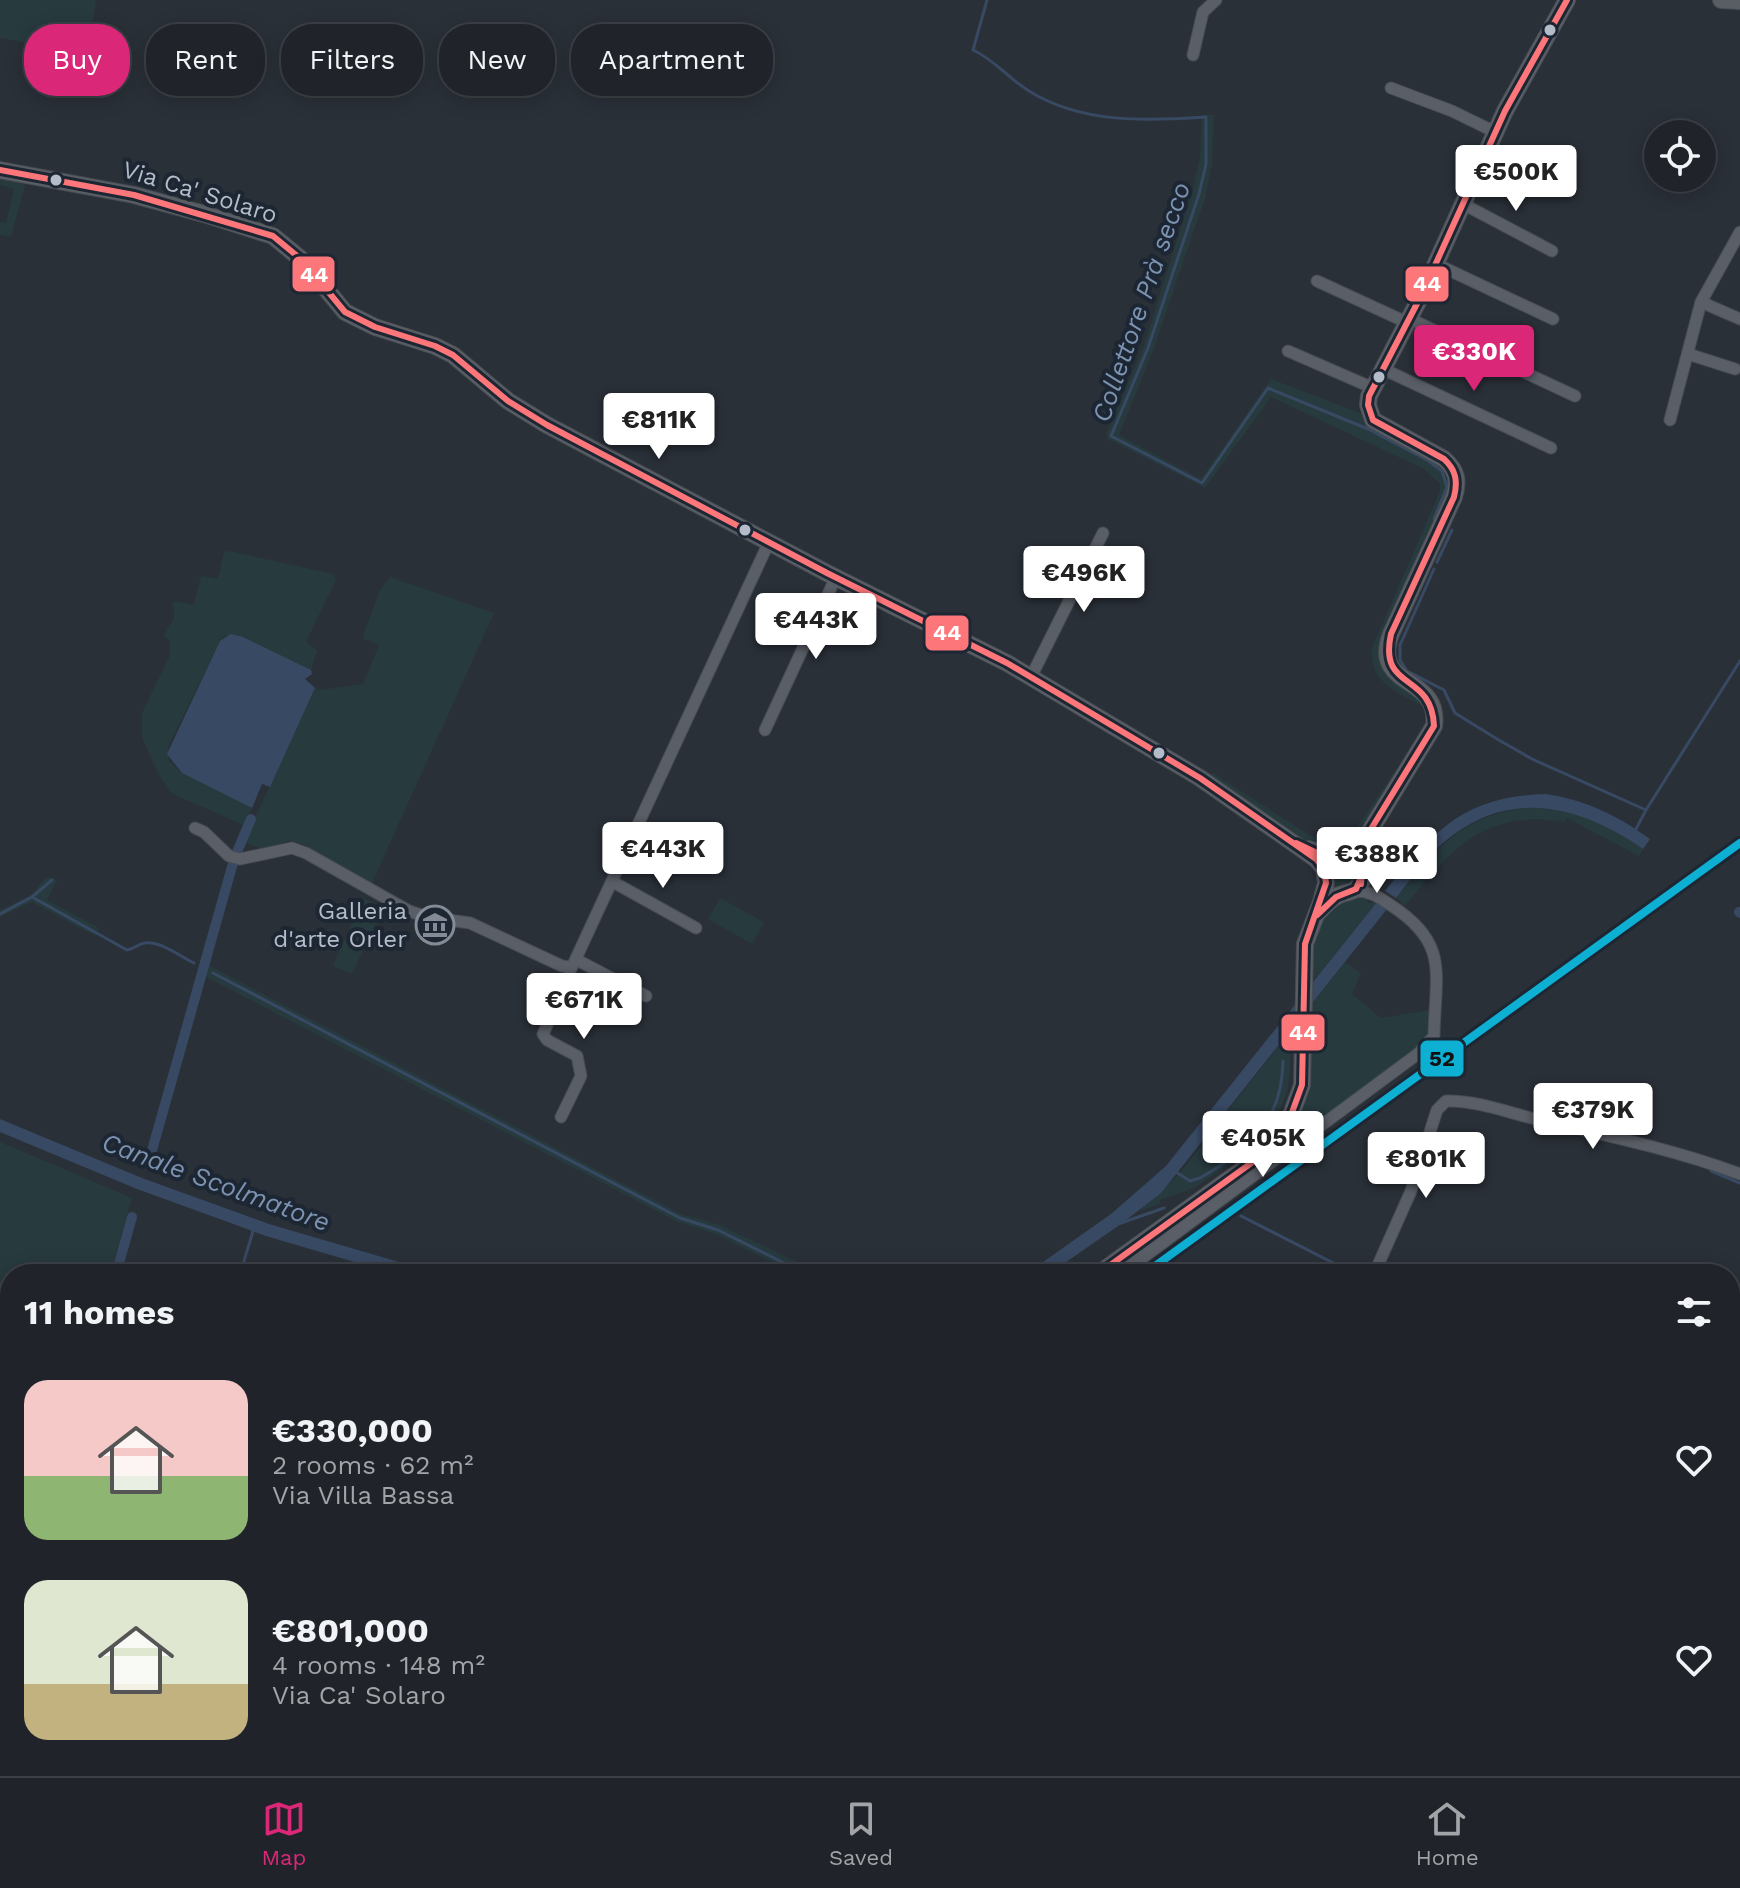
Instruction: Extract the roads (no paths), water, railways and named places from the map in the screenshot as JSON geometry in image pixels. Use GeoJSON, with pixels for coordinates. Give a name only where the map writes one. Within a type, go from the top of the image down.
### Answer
{"type":"FeatureCollection","features":[{"type":"Feature","properties":{"kind":"street"},"geometry":{"type":"LineString","coordinates":[[1193,55],[1202,14],[1216,0]]}},
{"type":"Feature","properties":{"kind":"street"},"geometry":{"type":"LineString","coordinates":[[1721,0],[1740,1]]}},
{"type":"Feature","properties":{"kind":"street"},"geometry":{"type":"LineString","coordinates":[[1317,915],[1327,904],[1361,884],[1368,834],[1434,726],[1432,701],[1393,671],[1387,650],[1391,634],[1454,497],[1457,481],[1451,465],[1444,459],[1373,420],[1368,405],[1373,388],[1409,321],[1495,132],[1565,1]]}},
{"type":"Feature","properties":{"kind":"street"},"geometry":{"type":"LineString","coordinates":[[1391,88],[1495,132]]}},
{"type":"Feature","properties":{"kind":"street","name":"Via Ca' Solaro"},"geometry":{"type":"LineString","coordinates":[[0,170],[134,195],[273,236],[302,260],[337,303],[353,317],[453,355],[531,416],[1031,677],[1200,778],[1300,846],[1317,853],[1357,858],[1380,897]]}},
{"type":"Feature","properties":{"kind":"street"},"geometry":{"type":"LineString","coordinates":[[1463,204],[1552,251]]}},
{"type":"Feature","properties":{"kind":"street"},"geometry":{"type":"LineString","coordinates":[[1670,420],[1701,302],[1740,232]]}},
{"type":"Feature","properties":{"kind":"street"},"geometry":{"type":"LineString","coordinates":[[1436,264],[1553,319]]}},
{"type":"Feature","properties":{"kind":"street"},"geometry":{"type":"LineString","coordinates":[[1317,281],[1575,396]]}},
{"type":"Feature","properties":{"kind":"street"},"geometry":{"type":"LineString","coordinates":[[1701,302],[1740,319]]}},
{"type":"Feature","properties":{"kind":"street"},"geometry":{"type":"LineString","coordinates":[[1288,351],[1373,388]]}},
{"type":"Feature","properties":{"kind":"street"},"geometry":{"type":"LineString","coordinates":[[1688,354],[1735,369]]}},
{"type":"Feature","properties":{"kind":"street"},"geometry":{"type":"LineString","coordinates":[[1383,369],[1551,448]]}},
{"type":"Feature","properties":{"kind":"street"},"geometry":{"type":"LineString","coordinates":[[1031,677],[1103,533]]}},
{"type":"Feature","properties":{"kind":"street"},"geometry":{"type":"LineString","coordinates":[[561,1117],[581,1076],[577,1056],[547,1040],[543,1034],[769,542]]}},
{"type":"Feature","properties":{"kind":"street"},"geometry":{"type":"LineString","coordinates":[[765,730],[836,577]]}},
{"type":"Feature","properties":{"kind":"street"},"geometry":{"type":"LineString","coordinates":[[195,828],[204,832],[229,856],[240,859],[292,848],[306,853],[409,911],[427,917],[470,923],[646,996]]}},
{"type":"Feature","properties":{"kind":"street"},"geometry":{"type":"LineString","coordinates":[[1112,1264],[1227,1181],[1272,1145],[1287,1126],[1300,1094],[1305,944],[1317,915],[1326,863],[1368,834]]}},
{"type":"Feature","properties":{"kind":"street","name":"Via Ca' Solaro"},"geometry":{"type":"LineString","coordinates":[[1135,1264],[1429,1044],[1434,1036],[1436,967],[1433,947],[1416,922],[1380,897],[1362,890],[1348,892],[1330,888],[1325,876],[1300,846]]}},
{"type":"Feature","properties":{"kind":"street"},"geometry":{"type":"LineString","coordinates":[[613,882],[696,928]]}},
{"type":"Feature","properties":{"kind":"street"},"geometry":{"type":"LineString","coordinates":[[1378,1264],[1411,1191],[1442,1103],[1456,1101],[1572,1127],[1740,1174]]}},
{"type":"Feature","properties":{"kind":"water"},"geometry":{"type":"Polygon","coordinates":[[[231,634],[311,670],[312,674],[305,679],[315,688],[270,787],[262,784],[252,808],[182,773],[167,754],[220,641],[231,634]]]}},
{"type":"Feature","properties":{"kind":"water"},"geometry":{"type":"Polygon","coordinates":[[[1546,794],[1601,810],[1650,839],[1643,849],[1619,834],[1569,813],[1544,808],[1519,808],[1469,825],[1437,848],[1396,898],[1385,891],[1419,851],[1453,821],[1493,802],[1546,794]]]}},
{"type":"Feature","properties":{"kind":"water"},"geometry":{"type":"Polygon","coordinates":[[[1377,902],[1387,909],[1161,1193],[1063,1264],[1040,1264],[1111,1214],[1166,1166],[1377,902]]]}},
{"type":"Feature","properties":{"kind":"water"},"geometry":{"type":"Polygon","coordinates":[[[0,1119],[142,1178],[269,1224],[406,1264],[361,1264],[266,1236],[137,1189],[0,1132],[0,1119]]]}},
{"type":"Feature","properties":{"kind":"waterway","name":"Collettore Prà secco"},"geometry":{"type":"LineString","coordinates":[[987,0],[973,50],[1049,102],[1071,110],[1115,118],[1206,117],[1206,164],[1199,194],[1148,348],[1111,436],[1202,483],[1268,388],[1368,429],[1442,471],[1447,487],[1434,519]]}},
{"type":"Feature","properties":{"kind":"waterway","name":"Collettore Prà secco"},"geometry":{"type":"LineString","coordinates":[[1437,562],[1452,530]]}},
{"type":"Feature","properties":{"kind":"waterway","name":"Collettore Prà secco"},"geometry":{"type":"LineString","coordinates":[[1434,569],[1400,645],[1400,660],[1407,671],[1444,690],[1455,713],[1497,739],[1532,759],[1646,810],[1635,831]]}},
{"type":"Feature","properties":{"kind":"waterway"},"geometry":{"type":"LineString","coordinates":[[1646,810],[1740,661]]}},
{"type":"Feature","properties":{"kind":"waterway"},"geometry":{"type":"LineString","coordinates":[[237,852],[251,819]]}},
{"type":"Feature","properties":{"kind":"waterway","name":"Canale Scolmatore"},"geometry":{"type":"LineString","coordinates":[[151,1154],[233,863]]}},
{"type":"Feature","properties":{"kind":"waterway"},"geometry":{"type":"LineString","coordinates":[[0,914],[32,897],[52,880]]}},
{"type":"Feature","properties":{"kind":"waterway"},"geometry":{"type":"LineString","coordinates":[[32,897],[127,950],[151,943],[194,963]]}},
{"type":"Feature","properties":{"kind":"waterway"},"geometry":{"type":"LineString","coordinates":[[213,973],[680,1218],[718,1230],[786,1264]]}},
{"type":"Feature","properties":{"kind":"waterway"},"geometry":{"type":"LineString","coordinates":[[1176,1172],[1190,1181],[1200,1178],[1234,1156],[1260,1132],[1277,1101],[1283,1061]]}},
{"type":"Feature","properties":{"kind":"waterway"},"geometry":{"type":"LineString","coordinates":[[1711,1171],[1740,1183]]}},
{"type":"Feature","properties":{"kind":"waterway"},"geometry":{"type":"LineString","coordinates":[[1118,1224],[1164,1208]]}},
{"type":"Feature","properties":{"kind":"waterway"},"geometry":{"type":"LineString","coordinates":[[1241,1216],[1335,1264]]}},
{"type":"Feature","properties":{"kind":"waterway"},"geometry":{"type":"LineString","coordinates":[[119,1264],[132,1217]]}},
{"type":"Feature","properties":{"kind":"waterway"},"geometry":{"type":"LineString","coordinates":[[243,1264],[254,1228]]}},
{"type":"Feature","properties":{"kind":"place","name":"Galleria d'arte Orler"},"geometry":{"type":"Point","coordinates":[435,925]}}]}
